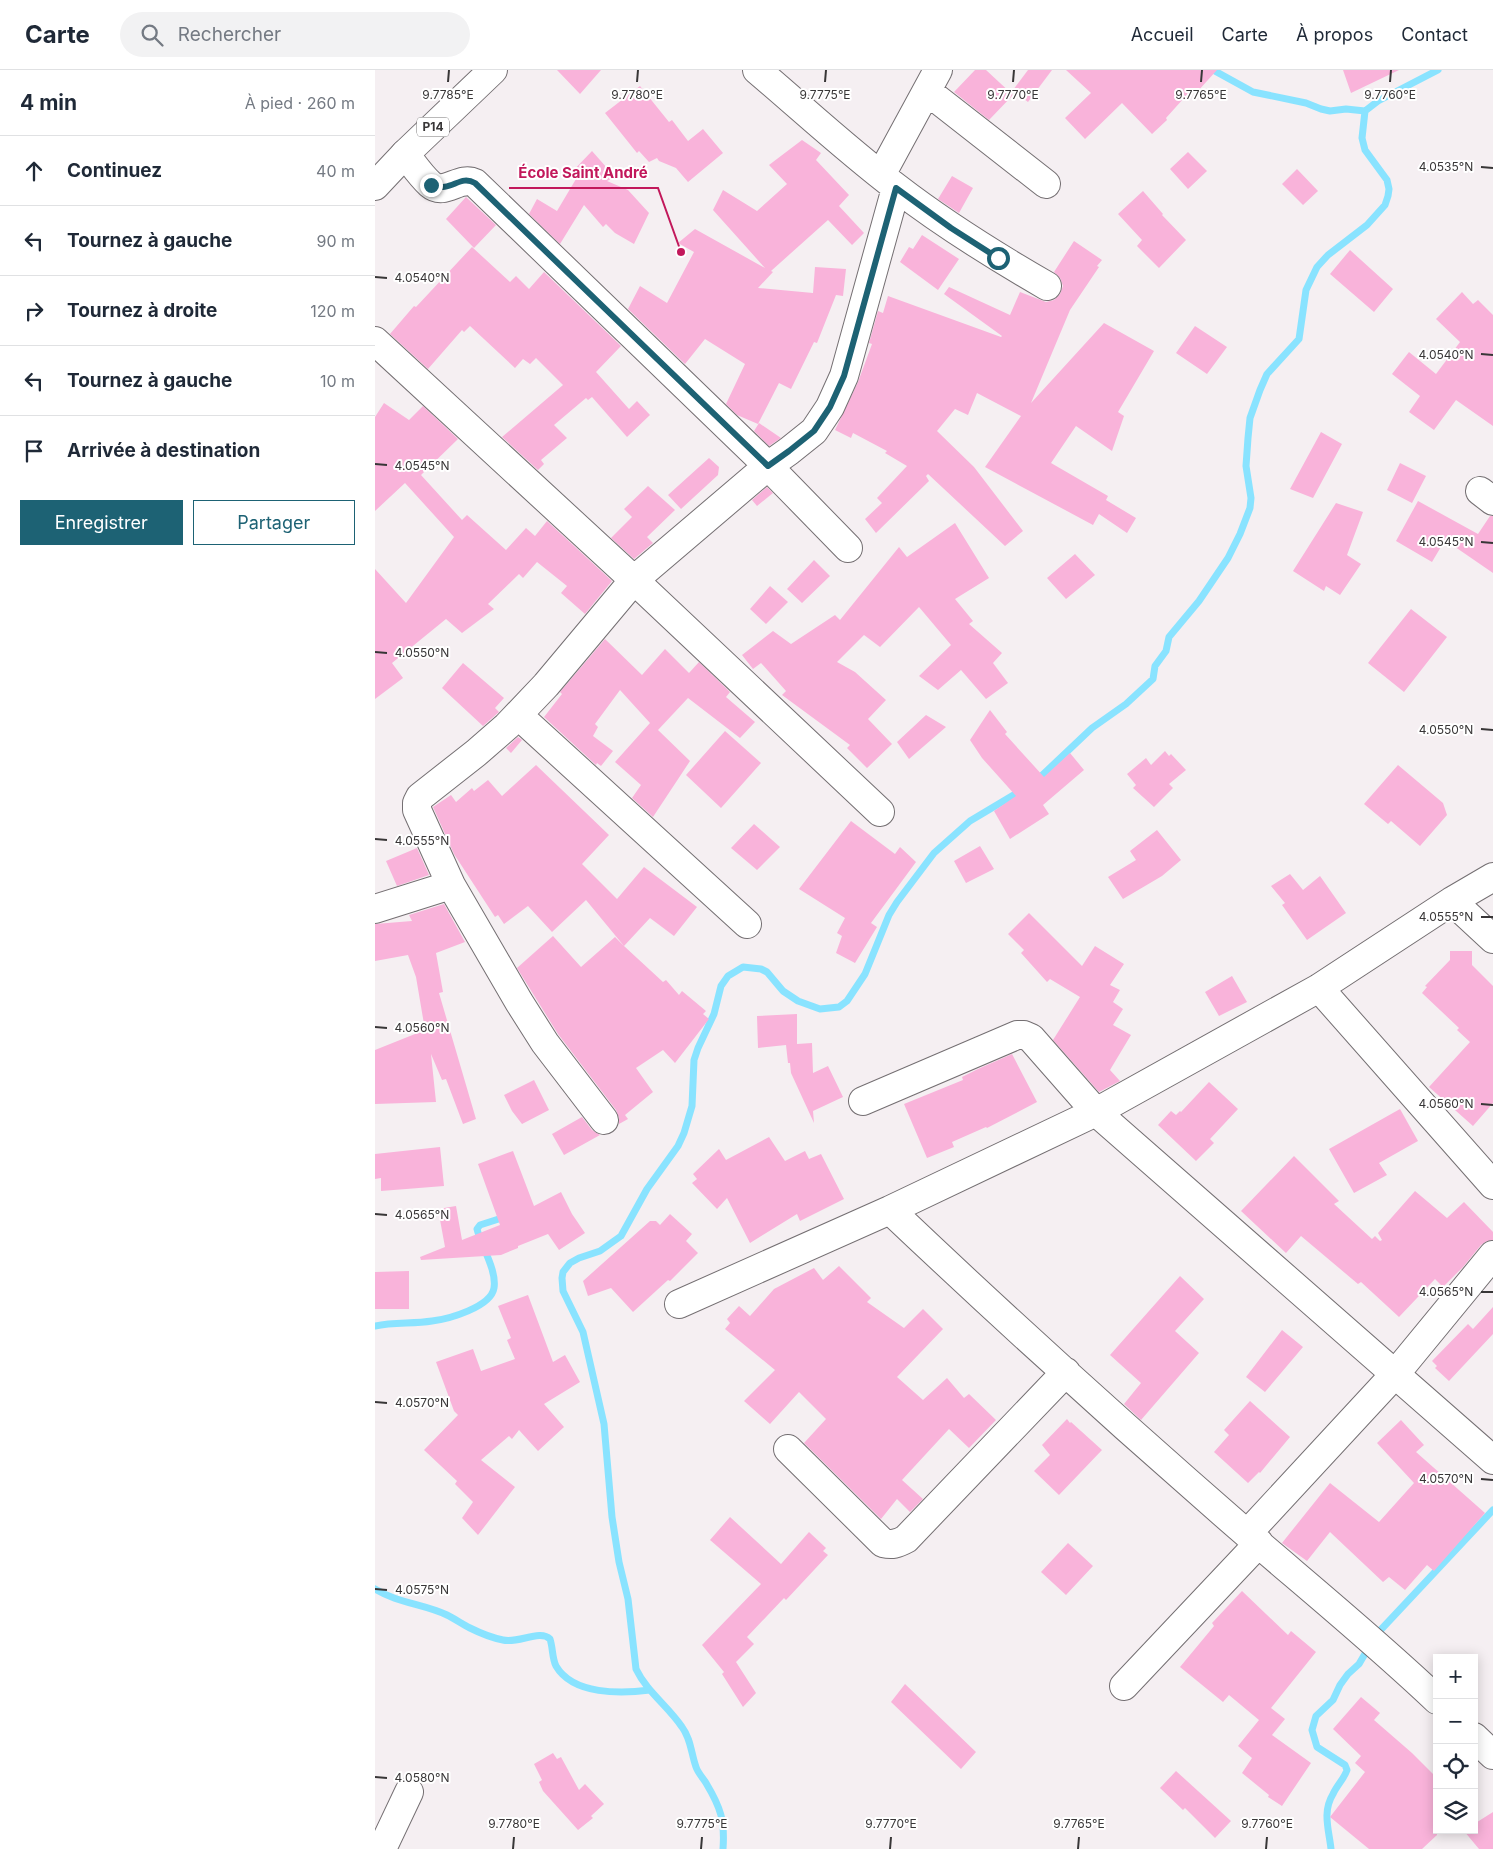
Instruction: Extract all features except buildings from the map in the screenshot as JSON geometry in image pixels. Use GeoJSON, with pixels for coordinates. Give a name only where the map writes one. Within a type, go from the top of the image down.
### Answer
{"type":"FeatureCollection","features":[{"type":"Feature","properties":{"kind":"street","name":"P14"},"geometry":{"type":"LineString","coordinates":[[375,186],[405,154],[493,70]]}},
{"type":"Feature","properties":{"kind":"street"},"geometry":{"type":"LineString","coordinates":[[757,70],[888,181],[951,228],[1047,286]]}},
{"type":"Feature","properties":{"kind":"street"},"geometry":{"type":"LineString","coordinates":[[604,1120],[545,1043],[519,1002],[451,885],[417,810],[417,803],[420,798],[476,753],[518,715],[546,685],[634,580],[768,466],[814,431],[830,407],[844,376],[888,181],[932,80],[1046,184]]}},
{"type":"Feature","properties":{"kind":"street"},"geometry":{"type":"LineString","coordinates":[[405,154],[431,185],[445,188],[463,180],[475,183],[768,466],[848,548]]}},
{"type":"Feature","properties":{"kind":"street"},"geometry":{"type":"LineString","coordinates":[[375,341],[634,580],[880,812]]}},
{"type":"Feature","properties":{"kind":"street"},"geometry":{"type":"LineString","coordinates":[[518,715],[747,924]]}},
{"type":"Feature","properties":{"kind":"street"},"geometry":{"type":"LineString","coordinates":[[679,1304],[890,1210],[1096,1112],[1319,988],[1452,901],[1493,877]]}},
{"type":"Feature","properties":{"kind":"street"},"geometry":{"type":"LineString","coordinates":[[375,908],[451,885]]}},
{"type":"Feature","properties":{"kind":"street"},"geometry":{"type":"LineString","coordinates":[[1452,901],[1493,939]]}},
{"type":"Feature","properties":{"kind":"street"},"geometry":{"type":"LineString","coordinates":[[1319,988],[1493,1185]]}},
{"type":"Feature","properties":{"kind":"street"},"geometry":{"type":"LineString","coordinates":[[863,1101],[1017,1034],[1031,1038],[1096,1112],[1493,1460]]}},
{"type":"Feature","properties":{"kind":"street"},"geometry":{"type":"LineString","coordinates":[[890,1210],[971,1287],[1253,1538],[1358,1627],[1436,1699]]}},
{"type":"Feature","properties":{"kind":"street"},"geometry":{"type":"LineString","coordinates":[[1124,1686],[1396,1373],[1493,1255]]}},
{"type":"Feature","properties":{"kind":"street"},"geometry":{"type":"LineString","coordinates":[[789,1449],[883,1543],[891,1545],[899,1543],[912,1532],[1066,1372]]}},
{"type":"Feature","properties":{"kind":"street"},"geometry":{"type":"LineString","coordinates":[[1478,1741],[1493,1755]]}},
{"type":"Feature","properties":{"kind":"street"},"geometry":{"type":"LineString","coordinates":[[382,1849],[409,1792]]}},
{"type":"Feature","properties":{"kind":"waterway"},"geometry":{"type":"LineString","coordinates":[[1213,70],[1253,92],[1306,103],[1330,111],[1346,109],[1365,111]]}},
{"type":"Feature","properties":{"kind":"waterway"},"geometry":{"type":"LineString","coordinates":[[1035,782],[1092,728],[1126,704],[1153,679],[1155,666],[1166,651],[1169,637],[1199,601],[1228,558],[1250,508],[1251,498],[1246,466],[1250,418],[1267,374],[1299,339],[1306,290],[1317,267],[1328,255],[1367,225],[1385,205],[1388,196],[1387,180],[1365,150],[1362,138],[1365,111],[1378,101],[1438,70]]}},
{"type":"Feature","properties":{"kind":"waterway"},"geometry":{"type":"LineString","coordinates":[[723,1849],[721,1815],[711,1792],[697,1769],[687,1736],[676,1719],[646,1685],[636,1669],[628,1599],[619,1562],[612,1517],[604,1424],[583,1332],[563,1291],[563,1272],[570,1263],[600,1251],[621,1236],[647,1189],[678,1146],[692,1106],[694,1060],[714,1014],[721,986],[728,976],[743,967],[761,969],[767,972],[783,991],[798,1001],[820,1009],[839,1007],[847,1001],[865,974],[889,915],[897,902],[934,853],[970,821],[1022,790]]}},
{"type":"Feature","properties":{"kind":"waterway"},"geometry":{"type":"LineString","coordinates":[[375,1326],[439,1320],[468,1311],[485,1301],[491,1295],[494,1281],[491,1266],[477,1229],[480,1225],[505,1217]]}},
{"type":"Feature","properties":{"kind":"waterway"},"geometry":{"type":"LineString","coordinates":[[1375,1636],[1493,1510]]}},
{"type":"Feature","properties":{"kind":"waterway"},"geometry":{"type":"LineString","coordinates":[[375,1589],[383,1594],[438,1611],[474,1630],[495,1638],[509,1641],[546,1636],[550,1639],[556,1666],[564,1676],[574,1683],[612,1692],[650,1690]]}},
{"type":"Feature","properties":{"kind":"waterway"},"geometry":{"type":"LineString","coordinates":[[1331,1849],[1327,1821],[1328,1808],[1347,1770],[1345,1765],[1317,1747],[1312,1730],[1316,1716],[1333,1700],[1340,1685],[1359,1664],[1369,1647]]}},
{"type":"Feature","properties":{"kind":"place","name":"École Saint André"},"geometry":{"type":"Point","coordinates":[681,252]}},
{"type":"Feature","properties":{"kind":"route"},"geometry":{"type":"LineString","coordinates":[[431,185],[445,188],[463,180],[475,183],[768,466],[814,431],[830,407],[844,376],[896,188],[951,228],[998,258]]}}]}
